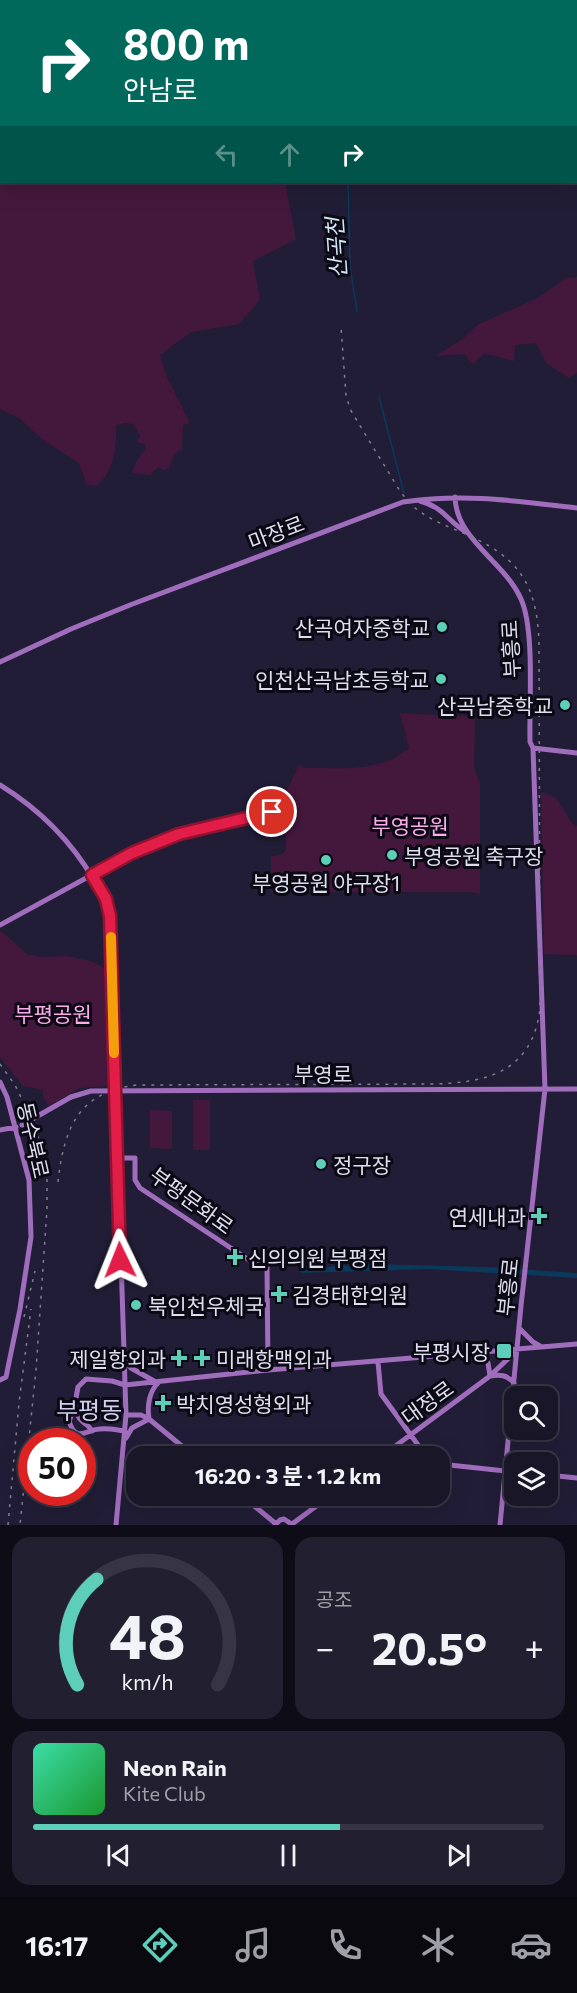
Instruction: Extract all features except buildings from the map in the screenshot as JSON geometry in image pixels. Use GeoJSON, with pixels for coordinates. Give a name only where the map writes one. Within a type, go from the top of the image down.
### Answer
{"type":"FeatureCollection","features":[{"type":"Feature","properties":{"kind":"main road","name":"마장로"},"geometry":{"type":"LineString","coordinates":[[0,662],[70,629],[403,502],[455,497],[488,497],[577,508]]}},
{"type":"Feature","properties":{"kind":"main road","name":"부흥로"},"geometry":{"type":"LineString","coordinates":[[455,497],[457,512],[469,534],[509,579],[522,600],[529,635],[530,742],[533,748],[545,1089],[507,1452]]}},
{"type":"Feature","properties":{"kind":"main road"},"geometry":{"type":"LineString","coordinates":[[415,500],[443,511],[458,527],[469,534]]}},
{"type":"Feature","properties":{"kind":"main road"},"geometry":{"type":"LineString","coordinates":[[533,748],[577,753]]}},
{"type":"Feature","properties":{"kind":"main road"},"geometry":{"type":"LineString","coordinates":[[0,786],[49,822],[74,850],[106,899],[110,913],[126,1415],[116,1525]]}},
{"type":"Feature","properties":{"kind":"main road"},"geometry":{"type":"LineString","coordinates":[[0,925],[132,853],[179,834],[272,812]]}},
{"type":"Feature","properties":{"kind":"main road","name":"동수북로"},"geometry":{"type":"LineString","coordinates":[[0,1083],[18,1127],[29,1180],[31,1237],[13,1349],[6,1377],[0,1380]]}},
{"type":"Feature","properties":{"kind":"main road","name":"부영로"},"geometry":{"type":"LineString","coordinates":[[18,1127],[71,1097],[92,1091],[577,1089]]}},
{"type":"Feature","properties":{"kind":"main road"},"geometry":{"type":"LineString","coordinates":[[0,1130],[18,1127]]}},
{"type":"Feature","properties":{"kind":"main road","name":"부평문화로"},"geometry":{"type":"LineString","coordinates":[[117,1158],[135,1158],[135,1180],[140,1188],[253,1263],[267,1265],[268,1370]]}},
{"type":"Feature","properties":{"kind":"main road"},"geometry":{"type":"LineString","coordinates":[[519,1328],[533,1342],[542,1347]]}},
{"type":"Feature","properties":{"kind":"main road"},"geometry":{"type":"LineString","coordinates":[[72,1428],[69,1421],[75,1407],[78,1387],[83,1380],[95,1379],[125,1385],[268,1370],[577,1344]]}},
{"type":"Feature","properties":{"kind":"main road","name":"대정로"},"geometry":{"type":"LineString","coordinates":[[396,1446],[490,1376],[517,1350]]}},
{"type":"Feature","properties":{"kind":"main road"},"geometry":{"type":"LineString","coordinates":[[480,1352],[488,1364],[490,1376],[497,1374],[509,1377],[514,1383]]}},
{"type":"Feature","properties":{"kind":"main road"},"geometry":{"type":"LineString","coordinates":[[124,1358],[131,1368],[158,1382]]}},
{"type":"Feature","properties":{"kind":"main road"},"geometry":{"type":"LineString","coordinates":[[378,1362],[381,1394],[419,1446]]}},
{"type":"Feature","properties":{"kind":"main road"},"geometry":{"type":"LineString","coordinates":[[149,1419],[148,1409],[152,1391],[158,1382]]}},
{"type":"Feature","properties":{"kind":"main road"},"geometry":{"type":"LineString","coordinates":[[75,1407],[80,1420],[90,1428]]}},
{"type":"Feature","properties":{"kind":"main road"},"geometry":{"type":"LineString","coordinates":[[126,1415],[141,1415],[149,1419],[182,1446]]}},
{"type":"Feature","properties":{"kind":"main road"},"geometry":{"type":"LineString","coordinates":[[124,1444],[132,1428],[149,1419]]}},
{"type":"Feature","properties":{"kind":"main road"},"geometry":{"type":"LineString","coordinates":[[96,1429],[125,1431]]}},
{"type":"Feature","properties":{"kind":"main road"},"geometry":{"type":"LineString","coordinates":[[450,1465],[504,1471]]}},
{"type":"Feature","properties":{"kind":"main road"},"geometry":{"type":"LineString","coordinates":[[558,1476],[577,1478]]}},
{"type":"Feature","properties":{"kind":"main road","name":"부흥로"},"geometry":{"type":"LineString","coordinates":[[500,1525],[504,1482]]}},
{"type":"Feature","properties":{"kind":"main road"},"geometry":{"type":"LineString","coordinates":[[254,1506],[275,1524],[284,1519],[293,1524],[317,1506]]}},
{"type":"Feature","properties":{"kind":"green space"},"geometry":{"type":"Polygon","coordinates":[[[0,183],[285,183],[296,239],[253,261],[260,300],[239,324],[191,332],[160,355],[167,377],[190,423],[183,425],[182,450],[175,455],[169,468],[164,470],[158,467],[150,475],[132,473],[136,462],[146,448],[145,444],[137,442],[140,435],[133,424],[125,423],[116,425],[115,450],[111,466],[103,480],[97,486],[87,485],[79,463],[43,440],[20,419],[0,409],[0,183]]]}},
{"type":"Feature","properties":{"kind":"green space"},"geometry":{"type":"Polygon","coordinates":[[[577,277],[577,373],[569,378],[547,364],[536,343],[515,345],[514,361],[484,353],[473,364],[464,354],[435,356],[460,341],[479,324],[538,298],[566,278],[577,277]]]}},
{"type":"Feature","properties":{"kind":"green space","name":"부영공원"},"geometry":{"type":"Polygon","coordinates":[[[400,713],[475,717],[474,767],[480,784],[480,894],[470,892],[271,892],[271,856],[281,855],[286,850],[286,820],[275,817],[299,764],[303,768],[359,767],[386,762],[398,756],[409,748],[400,713]]]}},
{"type":"Feature","properties":{"kind":"green space"},"geometry":{"type":"Polygon","coordinates":[[[541,792],[556,798],[572,823],[577,826],[577,955],[544,954],[541,792]]]}},
{"type":"Feature","properties":{"kind":"green space","name":"부평공원"},"geometry":{"type":"Polygon","coordinates":[[[0,930],[27,954],[40,957],[67,956],[90,961],[105,968],[108,1083],[106,1086],[80,1088],[49,1106],[43,1097],[43,1090],[23,1086],[0,1057],[0,930]]]}},
{"type":"Feature","properties":{"kind":"green space"},"geometry":{"type":"Polygon","coordinates":[[[193,1100],[210,1100],[210,1150],[193,1150],[193,1100]]]}},
{"type":"Feature","properties":{"kind":"green space"},"geometry":{"type":"Polygon","coordinates":[[[150,1110],[172,1111],[172,1149],[150,1148],[150,1110]]]}},
{"type":"Feature","properties":{"kind":"water"},"geometry":{"type":"Polygon","coordinates":[[[371,1264],[486,1267],[577,1273],[577,1278],[427,1269],[301,1273],[301,1266],[371,1264]]]}},
{"type":"Feature","properties":{"kind":"waterway","name":"산곡천"},"geometry":{"type":"LineString","coordinates":[[348,183],[350,266],[357,312]]}},
{"type":"Feature","properties":{"kind":"waterway","name":"산곡천"},"geometry":{"type":"LineString","coordinates":[[379,397],[404,493]]}},
{"type":"Feature","properties":{"kind":"railway"},"geometry":{"type":"LineString","coordinates":[[58,1182],[65,1145],[70,1129],[78,1116],[88,1105],[117,1089],[137,1085],[432,1084],[471,1081],[504,1070],[517,1060],[527,1047],[535,1030],[540,1009],[539,643],[534,603],[528,587],[510,561],[480,541],[424,514],[401,493],[350,409],[346,395],[341,327]]}},
{"type":"Feature","properties":{"kind":"railway"},"geometry":{"type":"LineString","coordinates":[[0,1064],[15,1085],[34,1124],[46,1163],[47,1177],[47,1209],[36,1370],[20,1525]]}},
{"type":"Feature","properties":{"kind":"railway"},"geometry":{"type":"LineString","coordinates":[[24,1317],[35,1271]]}},
{"type":"Feature","properties":{"kind":"railway"},"geometry":{"type":"LineString","coordinates":[[8,1525],[19,1403],[31,1309]]}},
{"type":"Feature","properties":{"kind":"slow traffic"},"geometry":{"type":"LineString","coordinates":[[111,937],[114,1053]]}},
{"type":"Feature","properties":{"kind":"place","name":"산곡여자중학교"},"geometry":{"type":"Point","coordinates":[442,627]}},
{"type":"Feature","properties":{"kind":"place","name":"인천산곡남초등학교"},"geometry":{"type":"Point","coordinates":[441,679]}},
{"type":"Feature","properties":{"kind":"place","name":"산곡남중학교"},"geometry":{"type":"Point","coordinates":[565,705]}},
{"type":"Feature","properties":{"kind":"place","name":"부영공원 축구장"},"geometry":{"type":"Point","coordinates":[392,855]}},
{"type":"Feature","properties":{"kind":"place","name":"부영공원 야구장1"},"geometry":{"type":"Point","coordinates":[326,860]}},
{"type":"Feature","properties":{"kind":"place","name":"정구장"},"geometry":{"type":"Point","coordinates":[321,1164]}},
{"type":"Feature","properties":{"kind":"place","name":"연세내과"},"geometry":{"type":"Point","coordinates":[539,1216]}},
{"type":"Feature","properties":{"kind":"place","name":"신의의원 부평점"},"geometry":{"type":"Point","coordinates":[235,1257]}},
{"type":"Feature","properties":{"kind":"place","name":"김경태한의원"},"geometry":{"type":"Point","coordinates":[279,1294]}},
{"type":"Feature","properties":{"kind":"place","name":"북인천우체국"},"geometry":{"type":"Point","coordinates":[136,1305]}},
{"type":"Feature","properties":{"kind":"place","name":"부평시장"},"geometry":{"type":"Point","coordinates":[504,1351]}},
{"type":"Feature","properties":{"kind":"place","name":"제일항외과"},"geometry":{"type":"Point","coordinates":[179,1358]}},
{"type":"Feature","properties":{"kind":"place","name":"미래항맥외과"},"geometry":{"type":"Point","coordinates":[202,1358]}},
{"type":"Feature","properties":{"kind":"place","name":"박치영성형외과"},"geometry":{"type":"Point","coordinates":[163,1403]}},
{"type":"Feature","properties":{"kind":"district","name":"부평동"},"geometry":{"type":"Point","coordinates":[89,1409]}},
{"type":"Feature","properties":{"kind":"route"},"geometry":{"type":"LineString","coordinates":[[120,1260],[110,916],[106,899],[92,875],[132,853],[179,834],[272,812]]}}]}
